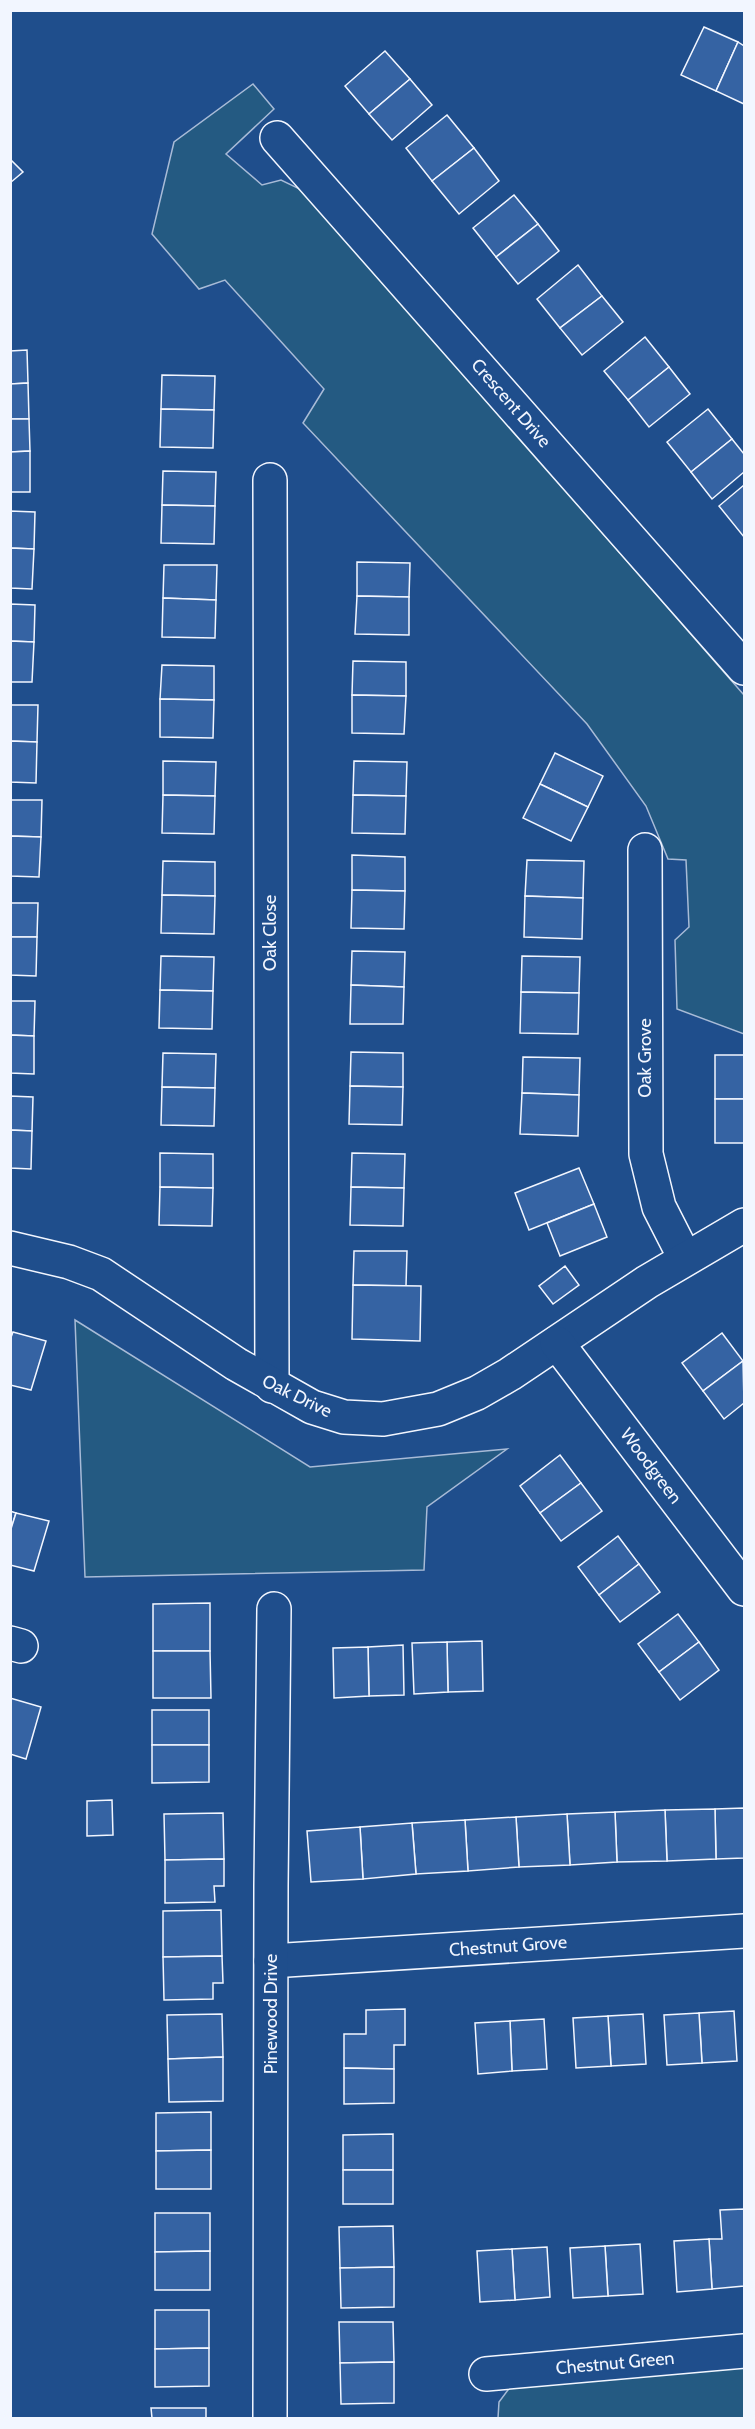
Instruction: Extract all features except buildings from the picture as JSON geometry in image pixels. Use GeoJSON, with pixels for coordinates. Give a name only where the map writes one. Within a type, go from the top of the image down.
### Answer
{"type":"FeatureCollection","features":[{"type":"Feature","properties":{"kind":"street","name":"Crescent Drive"},"geometry":{"type":"LineString","coordinates":[[277,138],[744,668]]}},
{"type":"Feature","properties":{"kind":"street","name":"Oak Close"},"geometry":{"type":"LineString","coordinates":[[270,480],[272,1386]]}},
{"type":"Feature","properties":{"kind":"street","name":"Oak Grove"},"geometry":{"type":"LineString","coordinates":[[645,850],[646,1154],[659,1207],[685,1258]]}},
{"type":"Feature","properties":{"kind":"street","name":"Oak Drive"},"geometry":{"type":"LineString","coordinates":[[10,1248],[69,1262],[101,1274],[196,1339],[272,1386],[312,1407],[344,1418],[383,1419],[438,1409],[477,1393],[685,1258],[744,1226]]}},
{"type":"Feature","properties":{"kind":"street","name":"Woodgreen"},"geometry":{"type":"LineString","coordinates":[[557,1343],[744,1588]]}},
{"type":"Feature","properties":{"kind":"street","name":"Pinewood Drive"},"geometry":{"type":"LineString","coordinates":[[270,2418],[274,1609]]}},
{"type":"Feature","properties":{"kind":"street","name":"Chestnut Grove"},"geometry":{"type":"LineString","coordinates":[[272,1961],[744,1931]]}},
{"type":"Feature","properties":{"kind":"street","name":"Chestnut Green"},"geometry":{"type":"LineString","coordinates":[[486,2374],[744,2351]]}},
{"type":"Feature","properties":{"kind":"shaded area"},"geometry":{"type":"Polygon","coordinates":[[[253,84],[274,109],[226,154],[262,185],[281,180],[304,191],[744,695],[744,1034],[677,1009],[675,940],[689,927],[686,860],[668,859],[646,806],[587,724],[303,423],[324,389],[225,280],[199,289],[152,234],[174,142],[253,84]]]}},
{"type":"Feature","properties":{"kind":"shaded area"},"geometry":{"type":"Polygon","coordinates":[[[75,1320],[310,1467],[507,1449],[427,1507],[424,1570],[85,1577],[75,1320]]]}},
{"type":"Feature","properties":{"kind":"shaded area"},"geometry":{"type":"Polygon","coordinates":[[[744,2365],[744,2418],[498,2418],[499,2402],[514,2382],[744,2365]]]}}]}
